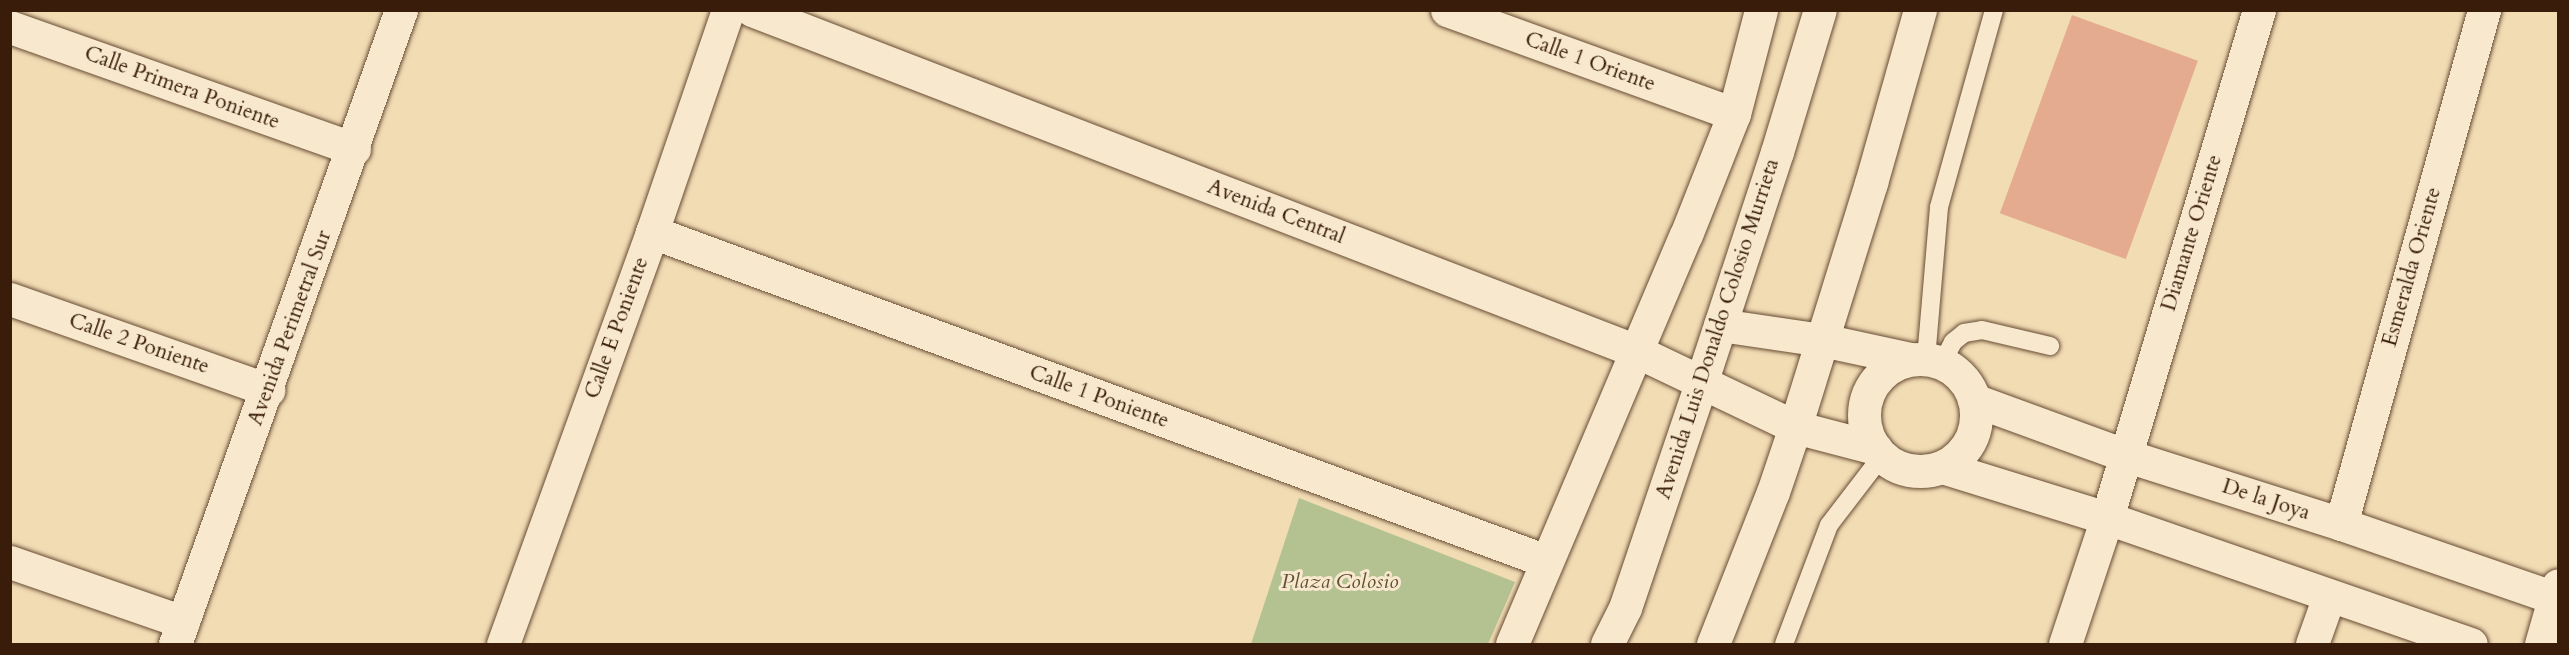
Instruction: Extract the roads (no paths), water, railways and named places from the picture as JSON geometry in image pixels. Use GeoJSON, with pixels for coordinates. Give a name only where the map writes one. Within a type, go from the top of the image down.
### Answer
{"type":"FeatureCollection","features":[{"type":"Feature","properties":{"kind":"street","name":"Avenida Perimetral Sur"},"geometry":{"type":"LineString","coordinates":[[179,633],[354,149],[401,10]]}},
{"type":"Feature","properties":{"kind":"street","name":"Calle E Poniente"},"geometry":{"type":"LineString","coordinates":[[503,645],[652,232],[728,10]]}},
{"type":"Feature","properties":{"kind":"street","name":"Avenida Central"},"geometry":{"type":"LineString","coordinates":[[752,10],[1636,351],[1795,427]]}},
{"type":"Feature","properties":{"kind":"street","name":"Calle 1 Oriente"},"geometry":{"type":"LineString","coordinates":[[1447,10],[1734,114]]}},
{"type":"Feature","properties":{"kind":"street"},"geometry":{"type":"LineString","coordinates":[[1512,645],[1686,235],[1734,114],[1761,10]]}},
{"type":"Feature","properties":{"kind":"street","name":"Avenida Luis Donaldo Colosio Murrieta"},"geometry":{"type":"LineString","coordinates":[[1607,645],[1625,608],[1701,383],[1777,152],[1820,10]]}},
{"type":"Feature","properties":{"kind":"street"},"geometry":{"type":"LineString","coordinates":[[1713,645],[1773,492],[1795,427],[1871,183],[1920,10]]}},
{"type":"Feature","properties":{"kind":"street","name":"Diamante Oriente"},"geometry":{"type":"LineString","coordinates":[[2065,645],[2107,518],[2259,10]]}},
{"type":"Feature","properties":{"kind":"street","name":"Esmeralda Oriente"},"geometry":{"type":"LineString","coordinates":[[2341,524],[2484,10]]}},
{"type":"Feature","properties":{"kind":"street","name":"Calle Primera Poniente"},"geometry":{"type":"LineString","coordinates":[[10,27],[354,149]]}},
{"type":"Feature","properties":{"kind":"street","name":"Calle 1 Poniente"},"geometry":{"type":"LineString","coordinates":[[652,232],[1546,561]]}},
{"type":"Feature","properties":{"kind":"street","name":"Calle 2 Poniente"},"geometry":{"type":"LineString","coordinates":[[10,299],[268,390]]}},
{"type":"Feature","properties":{"kind":"street"},"geometry":{"type":"LineString","coordinates":[[1720,325],[1822,340],[1926,360],[1956,372],[1968,384],[1974,400],[1976,419],[1971,439],[1964,451],[1942,467],[1930,470],[1908,470],[1879,452],[1795,427]]}},
{"type":"Feature","properties":{"kind":"street"},"geometry":{"type":"LineString","coordinates":[[1879,452],[1866,429],[1864,414],[1867,398],[1883,373],[1926,360]]}},
{"type":"Feature","properties":{"kind":"street","name":"De la Joya"},"geometry":{"type":"LineString","coordinates":[[1974,400],[2124,455],[2557,594]]}},
{"type":"Feature","properties":{"kind":"street"},"geometry":{"type":"LineString","coordinates":[[1942,467],[2107,518],[2471,645]]}},
{"type":"Feature","properties":{"kind":"street"},"geometry":{"type":"LineString","coordinates":[[10,562],[179,633]]}},
{"type":"Feature","properties":{"kind":"street"},"geometry":{"type":"LineString","coordinates":[[2541,645],[2557,594]]}},
{"type":"Feature","properties":{"kind":"street"},"geometry":{"type":"LineString","coordinates":[[2312,645],[2329,596]]}},
{"type":"Feature","properties":{"kind":"lane"},"geometry":{"type":"LineString","coordinates":[[1926,360],[1939,207],[1994,10]]}},
{"type":"Feature","properties":{"kind":"lane"},"geometry":{"type":"LineString","coordinates":[[1926,360],[1964,333],[1982,330],[2050,346]]}},
{"type":"Feature","properties":{"kind":"lane"},"geometry":{"type":"LineString","coordinates":[[1784,645],[1829,525],[1879,452]]}},
{"type":"Feature","properties":{"kind":"park label","name":"Plaza Colosio"},"geometry":{"type":"Point","coordinates":[1340,582]}}]}
